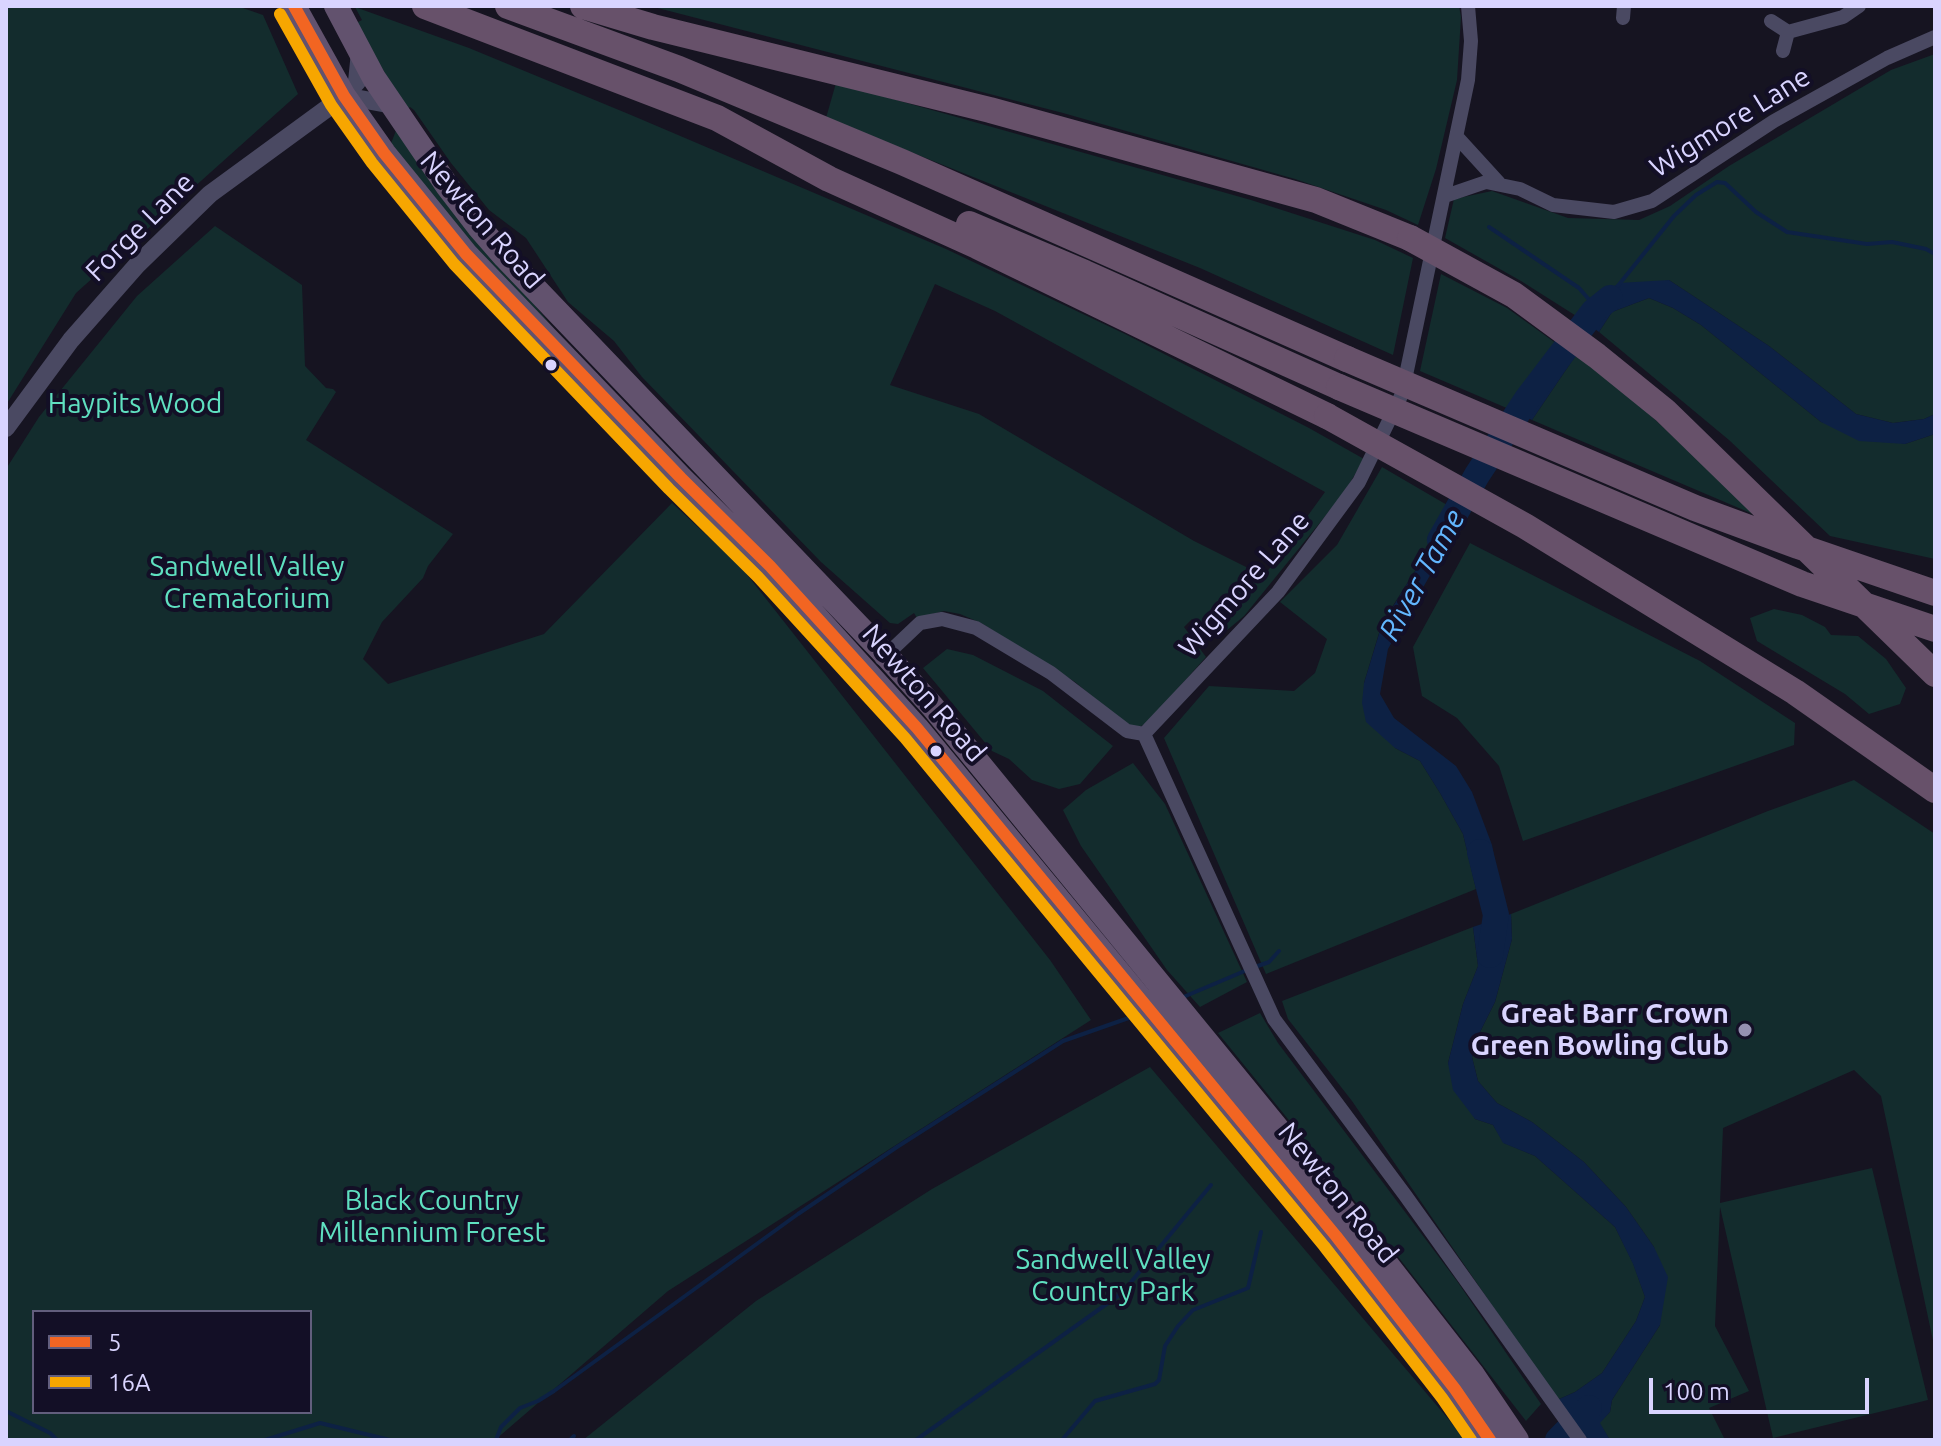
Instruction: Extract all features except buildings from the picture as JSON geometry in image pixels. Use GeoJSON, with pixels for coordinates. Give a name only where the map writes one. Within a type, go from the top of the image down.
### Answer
{"type":"FeatureCollection","features":[{"type":"Feature","properties":{"kind":"highway","name":"Newton Road"},"geometry":{"type":"LineString","coordinates":[[294,6],[344,96],[384,153],[466,254],[770,566],[867,672],[997,823],[1336,1236],[1455,1389],[1490,1440]]}},
{"type":"Feature","properties":{"kind":"highway"},"geometry":{"type":"LineString","coordinates":[[425,6],[673,101],[1085,273],[1339,387],[1802,584],[1935,629]]}},
{"type":"Feature","properties":{"kind":"highway"},"geometry":{"type":"LineString","coordinates":[[508,6],[679,69],[876,151],[1347,359],[1695,508],[1935,593]]}},
{"type":"Feature","properties":{"kind":"highway"},"geometry":{"type":"LineString","coordinates":[[583,6],[653,27],[990,110],[1316,200],[1410,238],[1514,295],[1665,411],[1935,674]]}},
{"type":"Feature","properties":{"kind":"highway","name":"Newton Road"},"geometry":{"type":"LineString","coordinates":[[337,8],[360,52],[448,187],[505,257],[932,706],[1171,996],[1473,1375],[1516,1440]]}},
{"type":"Feature","properties":{"kind":"highway"},"geometry":{"type":"LineString","coordinates":[[736,128],[829,179],[977,246],[1327,416],[1525,526],[1795,692],[1935,790]]}},
{"type":"Feature","properties":{"kind":"highway"},"geometry":{"type":"LineString","coordinates":[[505,257],[535,302],[600,372],[603,396]]}},
{"type":"Feature","properties":{"kind":"street","name":"Wigmore Lane"},"geometry":{"type":"LineString","coordinates":[[1144,734],[1278,592],[1359,482],[1402,394],[1457,137],[1471,44],[1468,6]]}},
{"type":"Feature","properties":{"kind":"street"},"geometry":{"type":"LineString","coordinates":[[1771,21],[1788,32],[1843,17],[1859,6]]}},
{"type":"Feature","properties":{"kind":"street"},"geometry":{"type":"LineString","coordinates":[[1783,51],[1788,32]]}},
{"type":"Feature","properties":{"kind":"street","name":"Wigmore Lane"},"geometry":{"type":"LineString","coordinates":[[1457,137],[1499,183],[1553,205],[1614,212],[1652,201],[1774,121],[1887,58],[1935,37]]}},
{"type":"Feature","properties":{"kind":"street"},"geometry":{"type":"LineString","coordinates":[[344,96],[357,82],[360,52]]}},
{"type":"Feature","properties":{"kind":"street"},"geometry":{"type":"LineString","coordinates":[[344,96],[393,105]]}},
{"type":"Feature","properties":{"kind":"street","name":"Forge Lane"},"geometry":{"type":"LineString","coordinates":[[6,428],[71,340],[137,265],[210,194],[344,96]]}},
{"type":"Feature","properties":{"kind":"street"},"geometry":{"type":"LineString","coordinates":[[1445,196],[1475,185],[1499,183]]}},
{"type":"Feature","properties":{"kind":"street"},"geometry":{"type":"LineString","coordinates":[[867,672],[920,623],[942,619],[976,628],[1051,673],[1127,731],[1144,734],[1274,1019],[1405,1195],[1580,1440]]}},
{"type":"Feature","properties":{"kind":"green space"},"geometry":{"type":"Polygon","coordinates":[[[6,6],[237,6],[263,15],[298,94],[76,293],[6,405],[6,6]]]}},
{"type":"Feature","properties":{"kind":"green space"},"geometry":{"type":"Polygon","coordinates":[[[650,6],[1459,6],[1461,17],[1457,80],[1436,169],[1418,225],[1386,210],[1295,179],[1063,113],[650,6]]]}},
{"type":"Feature","properties":{"kind":"green space"},"geometry":{"type":"Polygon","coordinates":[[[355,7],[469,48],[946,249],[1125,334],[1364,459],[1344,493],[1244,616],[1220,636],[1192,619],[1184,627],[1206,657],[1141,726],[1123,722],[1075,682],[981,623],[960,614],[944,611],[917,618],[914,613],[898,624],[890,623],[821,562],[642,377],[614,341],[568,302],[526,238],[489,210],[414,110],[410,107],[406,110],[356,23],[362,20],[355,7]],[[935,284],[890,385],[979,414],[1194,541],[1264,576],[1325,492],[995,311],[935,284]]]}},
{"type":"Feature","properties":{"kind":"green space"},"geometry":{"type":"Polygon","coordinates":[[[1935,54],[1935,414],[1924,419],[1893,423],[1856,414],[1769,346],[1669,280],[1591,301],[1581,319],[1445,238],[1454,199],[1492,191],[1568,218],[1639,220],[1670,206],[1729,166],[1891,70],[1935,54]]]}},
{"type":"Feature","properties":{"kind":"green space"},"geometry":{"type":"Polygon","coordinates":[[[836,83],[1251,200],[1375,240],[1413,258],[1393,355],[1200,268],[826,118],[836,83]]]}},
{"type":"Feature","properties":{"kind":"green space"},"geometry":{"type":"Polygon","coordinates":[[[397,128],[452,203],[555,330],[588,364],[494,275],[390,146],[397,128]]]}},
{"type":"Feature","properties":{"kind":"green space"},"geometry":{"type":"Polygon","coordinates":[[[215,226],[302,285],[305,366],[326,388],[336,392],[306,440],[453,534],[428,566],[423,578],[382,622],[363,659],[388,684],[544,634],[672,503],[741,567],[1050,960],[1091,1020],[668,1291],[495,1440],[6,1440],[6,469],[39,417],[137,296],[215,226]]]}},
{"type":"Feature","properties":{"kind":"green space"},"geometry":{"type":"Polygon","coordinates":[[[1441,274],[1507,308],[1557,344],[1509,409],[1420,371],[1441,274]]]}},
{"type":"Feature","properties":{"kind":"green space"},"geometry":{"type":"Polygon","coordinates":[[[1649,298],[1701,325],[1821,422],[1905,444],[1935,434],[1935,559],[1830,536],[1729,440],[1599,332],[1612,312],[1649,298]]]}},
{"type":"Feature","properties":{"kind":"green space"},"geometry":{"type":"Polygon","coordinates":[[[1576,355],[1619,386],[1760,517],[1532,420],[1576,355]]]}},
{"type":"Feature","properties":{"kind":"green space"},"geometry":{"type":"Polygon","coordinates":[[[1382,467],[1454,509],[1382,623],[1364,683],[1395,748],[1420,761],[1463,834],[1476,889],[1266,974],[1164,738],[1209,686],[1294,691],[1315,673],[1327,639],[1280,602],[1337,545],[1382,467]]]}},
{"type":"Feature","properties":{"kind":"green space"},"geometry":{"type":"Polygon","coordinates":[[[1470,543],[1700,661],[1795,723],[1794,745],[1523,841],[1499,766],[1457,718],[1422,696],[1413,647],[1470,543]]]}},
{"type":"Feature","properties":{"kind":"green space"},"geometry":{"type":"Polygon","coordinates":[[[1774,609],[1802,615],[1825,627],[1831,635],[1858,636],[1886,659],[1906,688],[1900,704],[1869,714],[1845,694],[1757,641],[1750,618],[1774,609]]]}},
{"type":"Feature","properties":{"kind":"green space"},"geometry":{"type":"Polygon","coordinates":[[[947,649],[973,655],[1043,691],[1113,746],[1080,784],[1059,789],[1032,780],[1009,759],[992,751],[923,668],[947,649]]]}},
{"type":"Feature","properties":{"kind":"green space"},"geometry":{"type":"Polygon","coordinates":[[[1133,763],[1165,804],[1247,982],[1200,1007],[1167,970],[1081,846],[1063,810],[1086,790],[1133,763]]]}},
{"type":"Feature","properties":{"kind":"green space"},"geometry":{"type":"Polygon","coordinates":[[[1854,780],[1935,834],[1935,1350],[1881,1096],[1854,1070],[1723,1128],[1720,1203],[1872,1168],[1928,1400],[1773,1438],[1720,1207],[1715,1326],[1749,1391],[1709,1408],[1725,1440],[1610,1440],[1599,1423],[1610,1412],[1612,1400],[1660,1325],[1654,1247],[1626,1207],[1584,1162],[1532,1122],[1497,1103],[1478,1081],[1472,1057],[1478,1036],[1495,1002],[1512,939],[1511,914],[1768,811],[1854,780]]]}},
{"type":"Feature","properties":{"kind":"green space"},"geometry":{"type":"Polygon","coordinates":[[[1473,927],[1478,966],[1463,1004],[1448,1063],[1475,1119],[1493,1125],[1504,1143],[1535,1156],[1615,1227],[1645,1297],[1636,1321],[1602,1373],[1575,1392],[1557,1400],[1352,1101],[1288,1019],[1282,1001],[1473,927]]]}},
{"type":"Feature","properties":{"kind":"green space"},"geometry":{"type":"Polygon","coordinates":[[[1260,1013],[1278,1043],[1457,1281],[1541,1404],[1526,1421],[1357,1204],[1218,1033],[1260,1013]]]}},
{"type":"Feature","properties":{"kind":"green space","name":"Sandwell Valley Country Park"},"geometry":{"type":"Polygon","coordinates":[[[1150,1067],[1466,1440],[583,1440],[756,1301],[932,1189],[1150,1067]]]}},
{"type":"Feature","properties":{"kind":"water"},"geometry":{"type":"Polygon","coordinates":[[[1669,280],[1769,346],[1856,414],[1893,423],[1924,419],[1935,414],[1935,434],[1905,444],[1859,441],[1821,422],[1701,325],[1649,298],[1612,312],[1599,332],[1581,319],[1591,301],[1619,283],[1669,280]]]}},
{"type":"Feature","properties":{"kind":"water"},"geometry":{"type":"Polygon","coordinates":[[[1557,344],[1576,355],[1532,420],[1509,409],[1557,344]]]}},
{"type":"Feature","properties":{"kind":"water"},"geometry":{"type":"Polygon","coordinates":[[[1454,509],[1465,514],[1388,649],[1380,694],[1394,718],[1456,766],[1472,792],[1492,845],[1499,882],[1476,889],[1463,834],[1440,793],[1420,761],[1395,748],[1366,722],[1362,703],[1364,683],[1382,624],[1454,509]]]}},
{"type":"Feature","properties":{"kind":"water"},"geometry":{"type":"Polygon","coordinates":[[[1511,914],[1512,939],[1495,1002],[1478,1036],[1472,1057],[1478,1081],[1497,1103],[1532,1122],[1584,1162],[1626,1207],[1654,1247],[1668,1277],[1660,1325],[1612,1400],[1610,1412],[1600,1423],[1610,1440],[1588,1440],[1557,1400],[1575,1392],[1602,1373],[1636,1321],[1645,1297],[1633,1264],[1615,1227],[1535,1156],[1503,1143],[1493,1125],[1475,1119],[1453,1090],[1448,1063],[1463,1004],[1478,966],[1473,927],[1511,914]]]}},
{"type":"Feature","properties":{"kind":"waterway"},"geometry":{"type":"LineString","coordinates":[[1617,287],[1674,216],[1696,195],[1717,182],[1725,183],[1756,212],[1787,232],[1867,244],[1892,242],[1935,254]]}},
{"type":"Feature","properties":{"kind":"waterway"},"geometry":{"type":"LineString","coordinates":[[1489,227],[1579,288],[1592,303]]}},
{"type":"Feature","properties":{"kind":"waterway","name":"River Tame"},"geometry":{"type":"LineString","coordinates":[[1440,540],[1477,475],[1527,399],[1594,311],[1610,298]]}},
{"type":"Feature","properties":{"kind":"waterway","name":"River Tame"},"geometry":{"type":"LineString","coordinates":[[1480,852],[1496,915],[1490,955]]}},
{"type":"Feature","properties":{"kind":"waterway"},"geometry":{"type":"LineString","coordinates":[[1255,967],[1269,962],[1279,951]]}},
{"type":"Feature","properties":{"kind":"waterway"},"geometry":{"type":"LineString","coordinates":[[1181,998],[1247,970]]}},
{"type":"Feature","properties":{"kind":"waterway"},"geometry":{"type":"LineString","coordinates":[[496,1440],[501,1427],[520,1408],[554,1391],[798,1214],[897,1147],[1063,1041],[1140,1014]]}},
{"type":"Feature","properties":{"kind":"waterway"},"geometry":{"type":"LineString","coordinates":[[916,1440],[1122,1293],[1211,1185]]}},
{"type":"Feature","properties":{"kind":"waterway"},"geometry":{"type":"LineString","coordinates":[[1062,1440],[1095,1401],[1155,1384],[1159,1380],[1165,1346],[1193,1310],[1248,1288],[1261,1232]]}},
{"type":"Feature","properties":{"kind":"waterway","name":"River Tame"},"geometry":{"type":"LineString","coordinates":[[1558,1440],[1589,1408]]}},
{"type":"Feature","properties":{"kind":"waterway"},"geometry":{"type":"LineString","coordinates":[[6,1411],[50,1433],[57,1440]]}},
{"type":"Feature","properties":{"kind":"waterway"},"geometry":{"type":"LineString","coordinates":[[265,1440],[320,1423],[390,1440]]}},
{"type":"Feature","properties":{"kind":"waterway"},"geometry":{"type":"LineString","coordinates":[[570,1440],[574,1436]]}},
{"type":"Feature","properties":{"kind":"transit line","name":"5"},"geometry":{"type":"LineString","coordinates":[[294,6],[344,96],[384,153],[466,254],[770,566],[917,728],[1336,1236],[1455,1389],[1490,1440]]}},
{"type":"Feature","properties":{"kind":"transit line","name":"16A"},"geometry":{"type":"LineString","coordinates":[[280,14],[331,105],[372,163],[454,264],[669,489],[758,577],[905,738],[1324,1246],[1471,1440]]}},
{"type":"Feature","properties":{"kind":"place","name":"Great Barr Crown Green Bowling Club"},"geometry":{"type":"Point","coordinates":[1745,1030]}},
{"type":"Feature","properties":{"kind":"park label","name":"Haypits Wood"},"geometry":{"type":"Point","coordinates":[135,404]}},
{"type":"Feature","properties":{"kind":"park label","name":"Sandwell Valley Crematorium"},"geometry":{"type":"Point","coordinates":[247,583]}},
{"type":"Feature","properties":{"kind":"park label","name":"Black Country Millennium Forest"},"geometry":{"type":"Point","coordinates":[432,1217]}}]}
